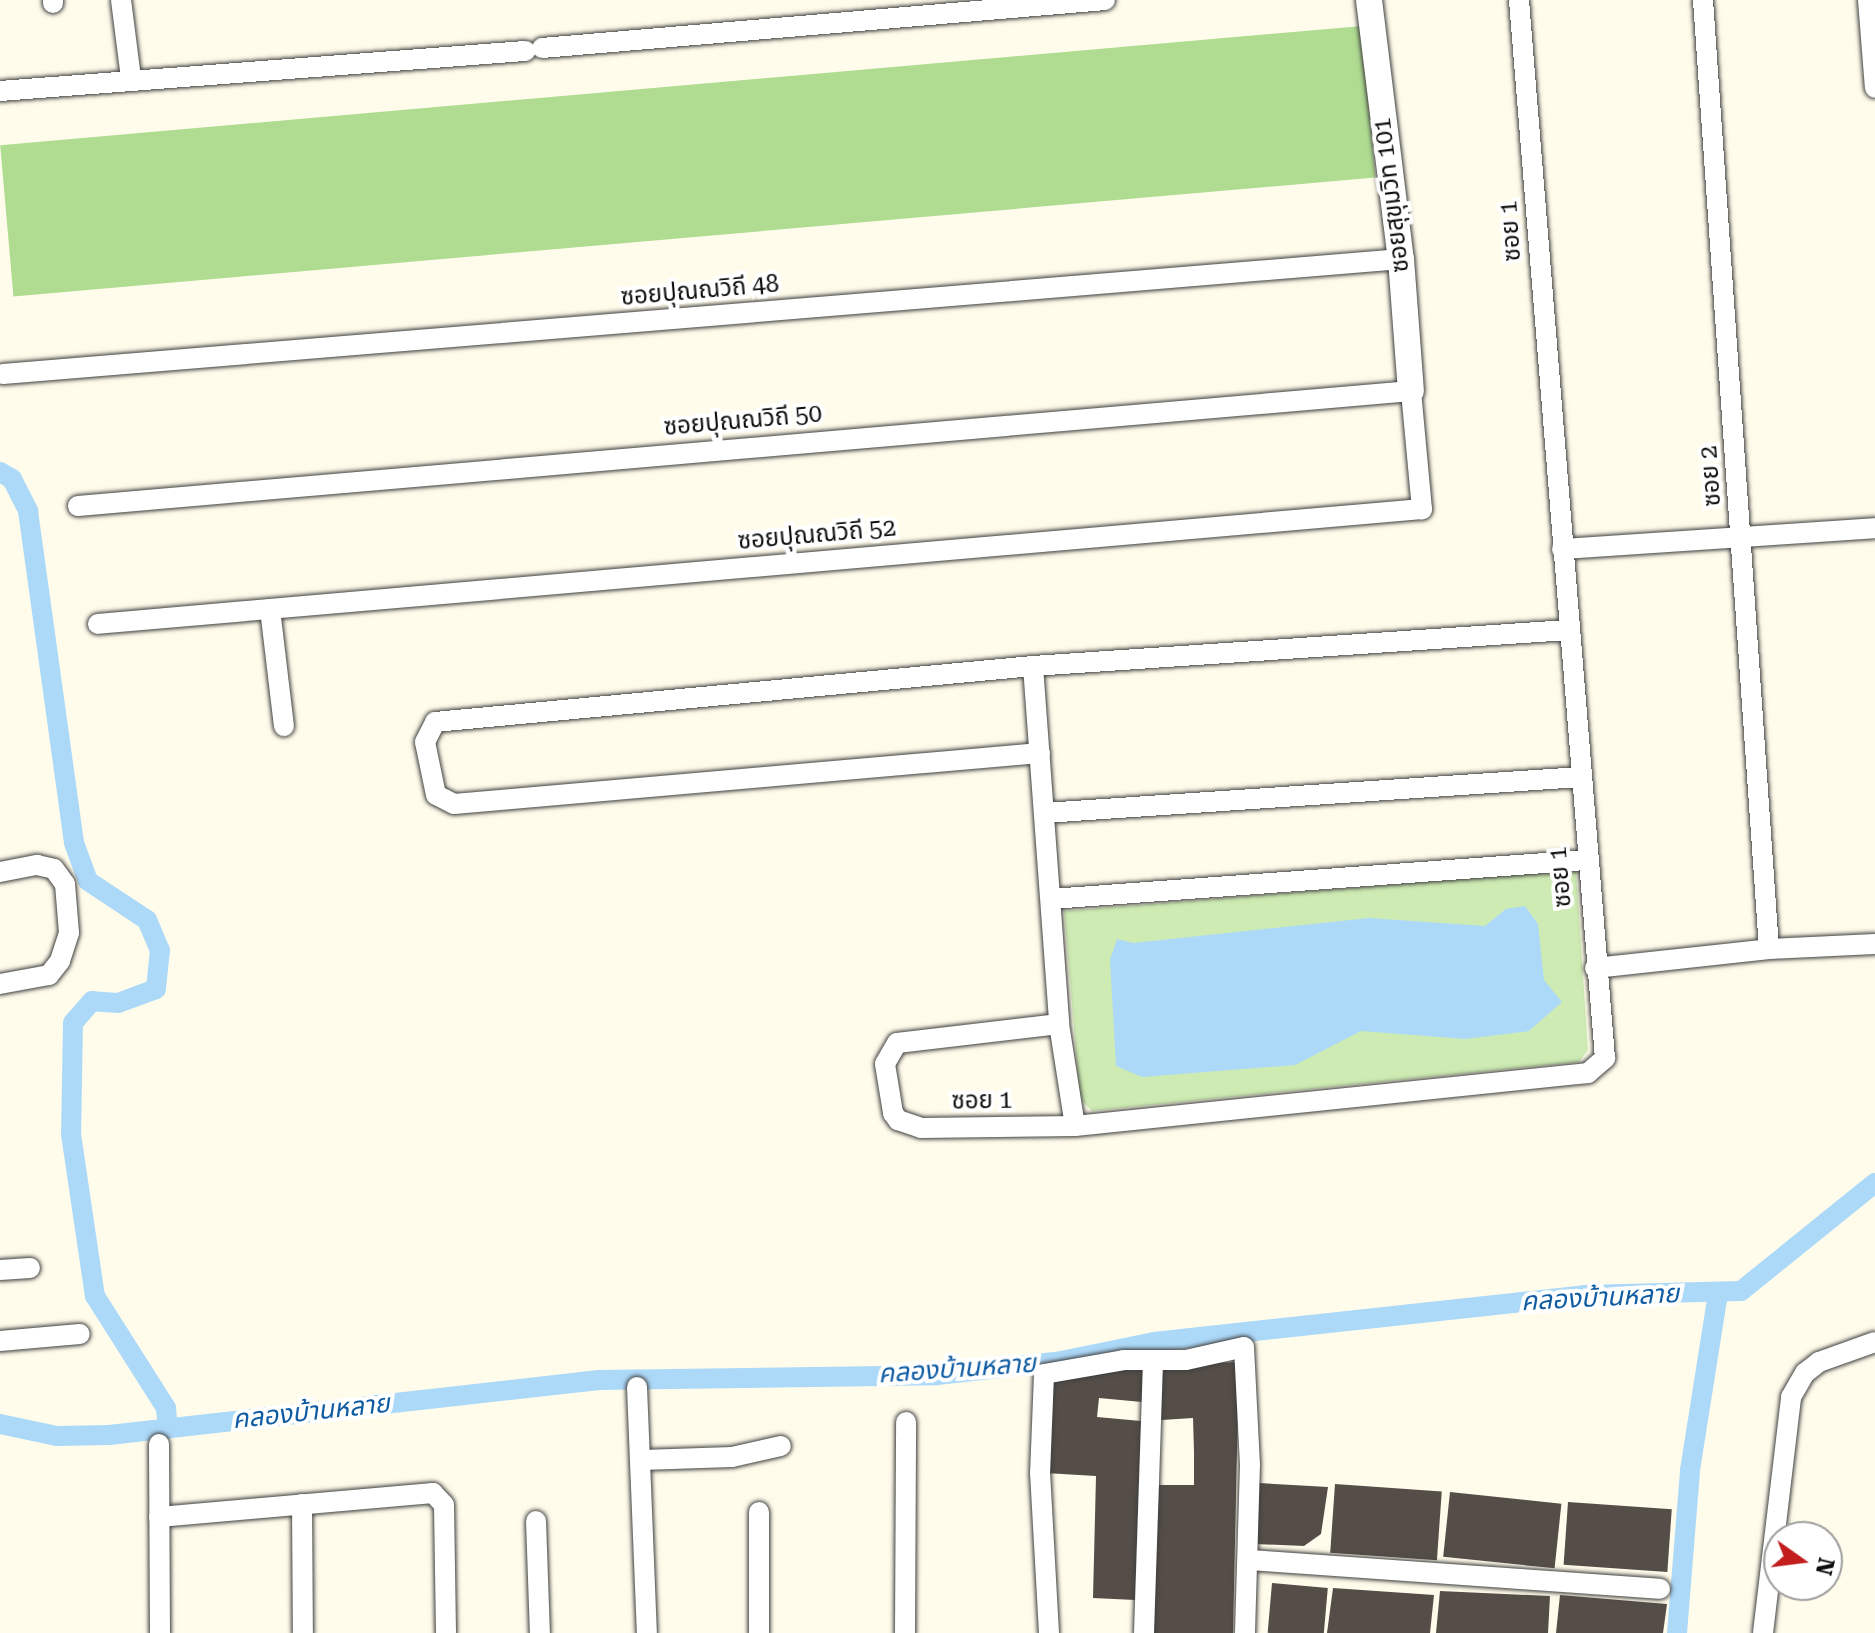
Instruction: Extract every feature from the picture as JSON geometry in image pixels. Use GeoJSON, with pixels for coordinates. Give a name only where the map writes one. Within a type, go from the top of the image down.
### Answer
{"type":"FeatureCollection","features":[{"type":"Feature","properties":{"kind":"street"},"geometry":{"type":"LineString","coordinates":[[121,0],[131,78]]}},
{"type":"Feature","properties":{"kind":"street"},"geometry":{"type":"LineString","coordinates":[[0,91],[1105,0]]}},
{"type":"Feature","properties":{"kind":"street","name":"ซอยสุขุมวิท 101"},"geometry":{"type":"LineString","coordinates":[[1369,0],[1401,259],[1411,391]]}},
{"type":"Feature","properties":{"kind":"street","name":"ซอย 1"},"geometry":{"type":"LineString","coordinates":[[1059,1024],[897,1043],[885,1064],[893,1113],[898,1120],[921,1128],[1075,1126],[1588,1073],[1605,1058],[1607,1041],[1595,968],[1519,0]]}},
{"type":"Feature","properties":{"kind":"street","name":"ซอย 2"},"geometry":{"type":"LineString","coordinates":[[1703,0],[1769,949]]}},
{"type":"Feature","properties":{"kind":"street"},"geometry":{"type":"LineString","coordinates":[[1868,0],[1875,88]]}},
{"type":"Feature","properties":{"kind":"street","name":"ซอยปุณณวิถี 48"},"geometry":{"type":"LineString","coordinates":[[3,374],[1401,259]]}},
{"type":"Feature","properties":{"kind":"street","name":"ซอยปุณณวิถี 50"},"geometry":{"type":"LineString","coordinates":[[78,506],[1411,391]]}},
{"type":"Feature","properties":{"kind":"street","name":"ซอยปุณณวิถี 52"},"geometry":{"type":"LineString","coordinates":[[98,624],[1422,509],[1411,391]]}},
{"type":"Feature","properties":{"kind":"street"},"geometry":{"type":"LineString","coordinates":[[1562,549],[1875,528]]}},
{"type":"Feature","properties":{"kind":"street"},"geometry":{"type":"LineString","coordinates":[[270,609],[284,726]]}},
{"type":"Feature","properties":{"kind":"street"},"geometry":{"type":"LineString","coordinates":[[1040,753],[454,804],[436,795],[425,742],[435,722],[1033,666],[1568,630]]}},
{"type":"Feature","properties":{"kind":"street"},"geometry":{"type":"LineString","coordinates":[[1033,666],[1059,1024],[1075,1126]]}},
{"type":"Feature","properties":{"kind":"street"},"geometry":{"type":"LineString","coordinates":[[1044,813],[1580,777]]}},
{"type":"Feature","properties":{"kind":"street"},"geometry":{"type":"LineString","coordinates":[[1051,899],[1586,860]]}},
{"type":"Feature","properties":{"kind":"street"},"geometry":{"type":"LineString","coordinates":[[0,872],[37,865],[54,869],[65,884],[69,933],[60,961],[38,980],[0,984]]}},
{"type":"Feature","properties":{"kind":"street"},"geometry":{"type":"LineString","coordinates":[[1595,968],[1769,949],[1875,944]]}},
{"type":"Feature","properties":{"kind":"street"},"geometry":{"type":"LineString","coordinates":[[0,1270],[30,1268]]}},
{"type":"Feature","properties":{"kind":"street"},"geometry":{"type":"LineString","coordinates":[[0,1341],[80,1334]]}},
{"type":"Feature","properties":{"kind":"street"},"geometry":{"type":"LineString","coordinates":[[1763,1633],[1791,1397],[1805,1373],[1819,1362],[1875,1342]]}},
{"type":"Feature","properties":{"kind":"street"},"geometry":{"type":"LineString","coordinates":[[1049,1633],[1040,1474],[1044,1374],[1124,1360],[1186,1360],[1244,1347],[1249,1560],[1245,1633]]}},
{"type":"Feature","properties":{"kind":"street"},"geometry":{"type":"LineString","coordinates":[[1144,1633],[1153,1361]]}},
{"type":"Feature","properties":{"kind":"street"},"geometry":{"type":"LineString","coordinates":[[637,1387],[647,1633]]}},
{"type":"Feature","properties":{"kind":"street"},"geometry":{"type":"LineString","coordinates":[[905,1633],[906,1422]]}},
{"type":"Feature","properties":{"kind":"street"},"geometry":{"type":"LineString","coordinates":[[159,1444],[160,1633]]}},
{"type":"Feature","properties":{"kind":"street"},"geometry":{"type":"LineString","coordinates":[[642,1460],[732,1457],[781,1446]]}},
{"type":"Feature","properties":{"kind":"street"},"geometry":{"type":"LineString","coordinates":[[159,1517],[426,1492],[444,1505],[446,1633]]}},
{"type":"Feature","properties":{"kind":"street"},"geometry":{"type":"LineString","coordinates":[[302,1504],[303,1633]]}},
{"type":"Feature","properties":{"kind":"street"},"geometry":{"type":"LineString","coordinates":[[759,1512],[759,1633]]}},
{"type":"Feature","properties":{"kind":"street"},"geometry":{"type":"LineString","coordinates":[[536,1521],[540,1633]]}},
{"type":"Feature","properties":{"kind":"street"},"geometry":{"type":"LineString","coordinates":[[1249,1560],[1660,1589]]}},
{"type":"Feature","properties":{"kind":"green space"},"geometry":{"type":"Polygon","coordinates":[[[1362,26],[1375,177],[13,297],[0,145],[1362,26]]]}},
{"type":"Feature","properties":{"kind":"green space"},"geometry":{"type":"Polygon","coordinates":[[[1576,870],[1588,1050],[1579,1062],[1092,1111],[1080,1099],[1064,911],[1576,870]]]}},
{"type":"Feature","properties":{"kind":"water"},"geometry":{"type":"Polygon","coordinates":[[[1525,906],[1538,924],[1544,980],[1562,1002],[1529,1031],[1465,1039],[1361,1031],[1295,1065],[1142,1077],[1116,1066],[1110,960],[1117,939],[1133,943],[1369,918],[1485,926],[1506,909],[1525,906]]]}},
{"type":"Feature","properties":{"kind":"building"},"geometry":{"type":"Polygon","coordinates":[[[1239,1362],[1233,1633],[1149,1633],[1159,1485],[1194,1485],[1194,1452],[1193,1418],[1146,1421],[1147,1365],[1239,1362]]]}},
{"type":"Feature","properties":{"kind":"building"},"geometry":{"type":"Polygon","coordinates":[[[1143,1365],[1142,1402],[1099,1398],[1097,1417],[1141,1421],[1135,1600],[1093,1598],[1096,1476],[1045,1473],[1048,1376],[1143,1365]]]}},
{"type":"Feature","properties":{"kind":"building"},"geometry":{"type":"Polygon","coordinates":[[[1259,1483],[1328,1487],[1321,1534],[1304,1546],[1255,1544],[1259,1483]]]}},
{"type":"Feature","properties":{"kind":"building"},"geometry":{"type":"Polygon","coordinates":[[[1335,1484],[1442,1491],[1437,1560],[1330,1553],[1335,1484]]]}},
{"type":"Feature","properties":{"kind":"building"},"geometry":{"type":"Polygon","coordinates":[[[1450,1492],[1561,1504],[1555,1568],[1443,1557],[1450,1492]]]}},
{"type":"Feature","properties":{"kind":"building"},"geometry":{"type":"Polygon","coordinates":[[[1568,1502],[1672,1509],[1667,1572],[1564,1565],[1568,1502]]]}},
{"type":"Feature","properties":{"kind":"building"},"geometry":{"type":"Polygon","coordinates":[[[1272,1583],[1328,1588],[1324,1633],[1268,1633],[1272,1583]]]}},
{"type":"Feature","properties":{"kind":"building"},"geometry":{"type":"Polygon","coordinates":[[[1333,1588],[1434,1595],[1430,1633],[1327,1633],[1333,1588]]]}},
{"type":"Feature","properties":{"kind":"building"},"geometry":{"type":"Polygon","coordinates":[[[1440,1591],[1550,1596],[1548,1633],[1436,1633],[1440,1591]]]}},
{"type":"Feature","properties":{"kind":"building"},"geometry":{"type":"Polygon","coordinates":[[[1560,1595],[1667,1604],[1663,1633],[1556,1633],[1560,1595]]]}},
{"type":"Feature","properties":{"kind":"waterway"},"geometry":{"type":"LineString","coordinates":[[0,472],[12,479],[28,511],[74,843],[88,881],[147,920],[160,950],[156,989],[118,1003],[92,1001],[73,1023],[71,1134],[95,1296],[166,1408],[168,1429]]}},
{"type":"Feature","properties":{"kind":"waterway","name":"คลองบ้านหลาย"},"geometry":{"type":"LineString","coordinates":[[0,1424],[57,1436],[109,1435],[599,1380],[937,1375],[1061,1361],[1154,1342],[1584,1295],[1741,1291],[1875,1183]]}},
{"type":"Feature","properties":{"kind":"waterway"},"geometry":{"type":"LineString","coordinates":[[1677,1633],[1690,1470],[1718,1294]]}}]}
